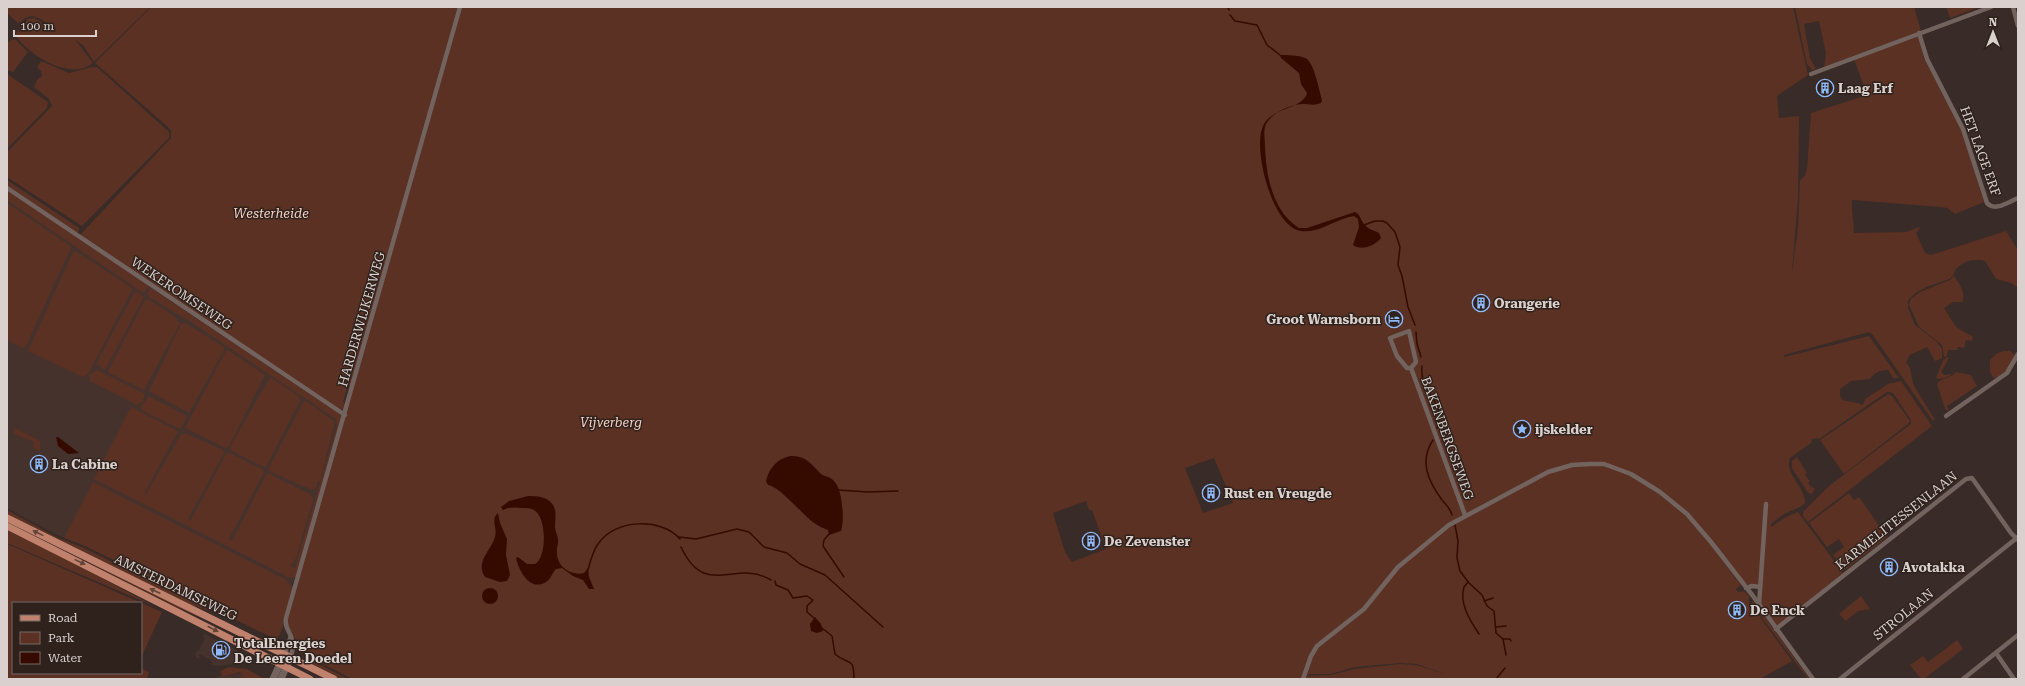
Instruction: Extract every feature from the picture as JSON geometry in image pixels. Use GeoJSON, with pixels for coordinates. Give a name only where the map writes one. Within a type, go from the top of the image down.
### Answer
{"type":"FeatureCollection","features":[{"type":"Feature","properties":{"kind":"main road","name":"AMSTERDAMSEWEG"},"geometry":{"type":"LineString","coordinates":[[7,518],[288,655],[334,679]]}},
{"type":"Feature","properties":{"kind":"main road","name":"AMSTERDAMSEWEG"},"geometry":{"type":"LineString","coordinates":[[7,526],[310,679]]}},
{"type":"Feature","properties":{"kind":"main road"},"geometry":{"type":"LineString","coordinates":[[273,679],[280,663],[288,655]]}},
{"type":"Feature","properties":{"kind":"main road"},"geometry":{"type":"LineString","coordinates":[[281,679],[287,667],[288,655]]}},
{"type":"Feature","properties":{"kind":"street","name":"HARDERWIJKERWEG"},"geometry":{"type":"LineString","coordinates":[[288,655],[294,642],[292,635],[286,626],[286,618],[460,7]]}},
{"type":"Feature","properties":{"kind":"street"},"geometry":{"type":"LineString","coordinates":[[1811,74],[1991,7]]}},
{"type":"Feature","properties":{"kind":"street"},"geometry":{"type":"LineString","coordinates":[[2012,7],[2018,26]]}},
{"type":"Feature","properties":{"kind":"street","name":"HET LAGE ERF"},"geometry":{"type":"LineString","coordinates":[[1919,33],[1927,59],[1963,128],[1987,203],[1991,206],[1997,207],[2018,198]]}},
{"type":"Feature","properties":{"kind":"street","name":"WEKEROMSEWEG"},"geometry":{"type":"LineString","coordinates":[[7,188],[345,415]]}},
{"type":"Feature","properties":{"kind":"street","name":"BAKENBERGSEWEG"},"geometry":{"type":"LineString","coordinates":[[1409,331],[1416,362],[1411,368],[1407,368],[1402,363],[1390,338],[1409,331]]}},
{"type":"Feature","properties":{"kind":"street"},"geometry":{"type":"LineString","coordinates":[[1946,416],[2007,373],[2018,354]]}},
{"type":"Feature","properties":{"kind":"street","name":"BAKENBERGSEWEG"},"geometry":{"type":"LineString","coordinates":[[1411,368],[1465,515]]}},
{"type":"Feature","properties":{"kind":"street","name":"BAKENBERGSEWEG"},"geometry":{"type":"LineString","coordinates":[[1303,679],[1311,656],[1318,646],[1364,609],[1408,558],[1449,525],[1465,515],[1482,508],[1528,480],[1548,472],[1575,465],[1604,464],[1631,474],[1674,502],[1687,514],[1711,542],[1813,679]]}},
{"type":"Feature","properties":{"kind":"street","name":"KARMELITESSENLAAN"},"geometry":{"type":"LineString","coordinates":[[1776,629],[1966,479],[1972,478],[2011,533],[2018,538]]}},
{"type":"Feature","properties":{"kind":"street"},"geometry":{"type":"LineString","coordinates":[[1759,605],[1766,504]]}},
{"type":"Feature","properties":{"kind":"street","name":"STROLAAN"},"geometry":{"type":"LineString","coordinates":[[1840,679],[2018,538]]}},
{"type":"Feature","properties":{"kind":"street"},"geometry":{"type":"LineString","coordinates":[[1746,588],[1752,586],[1760,587]]}},
{"type":"Feature","properties":{"kind":"street"},"geometry":{"type":"LineString","coordinates":[[1963,679],[2018,635]]}},
{"type":"Feature","properties":{"kind":"street"},"geometry":{"type":"LineString","coordinates":[[1996,653],[2014,679]]}},
{"type":"Feature","properties":{"kind":"shaded area"},"geometry":{"type":"Polygon","coordinates":[[[7,190],[340,414],[319,497],[279,627],[258,629],[83,545],[55,534],[7,508],[7,190]]]}},
{"type":"Feature","properties":{"kind":"shaded area"},"geometry":{"type":"Polygon","coordinates":[[[204,634],[252,658],[250,662],[217,666],[212,665],[211,660],[199,654],[199,659],[196,657],[195,653],[199,650],[205,638],[203,637],[204,634]]]}},
{"type":"Feature","properties":{"kind":"shaded area"},"geometry":{"type":"Polygon","coordinates":[[[239,673],[243,676],[239,679],[214,679],[222,675],[223,677],[239,673]]]}},
{"type":"Feature","properties":{"kind":"green space"},"geometry":{"type":"Polygon","coordinates":[[[7,7],[150,7],[94,62],[83,45],[76,41],[93,63],[84,68],[73,69],[62,68],[40,58],[21,43],[15,35],[27,19],[34,18],[50,27],[51,25],[31,16],[27,17],[19,24],[7,13],[7,7]]]}},
{"type":"Feature","properties":{"kind":"green space","name":"Westerheide"},"geometry":{"type":"Polygon","coordinates":[[[151,7],[458,7],[352,385],[348,385],[343,402],[347,404],[341,411],[80,235],[171,138],[171,131],[169,128],[95,63],[151,7]]]}},
{"type":"Feature","properties":{"kind":"green space","name":"Vijverberg"},"geometry":{"type":"Polygon","coordinates":[[[462,7],[1793,7],[1808,75],[1777,96],[1779,118],[1799,116],[1798,198],[1792,272],[1798,229],[1800,180],[1805,176],[1807,169],[1811,113],[1867,95],[1854,59],[1916,37],[1918,37],[1924,59],[1961,129],[1984,202],[1955,214],[1947,208],[1940,207],[1852,200],[1854,233],[1906,232],[1919,227],[1920,228],[1916,233],[1925,253],[1931,255],[2006,231],[2018,250],[2018,288],[2011,283],[1996,279],[1985,261],[1974,260],[1959,266],[1951,278],[1922,289],[1908,301],[1908,308],[1915,325],[1936,341],[1942,349],[1942,358],[1935,361],[1927,347],[1910,355],[1906,362],[1910,368],[1913,384],[1935,420],[1933,421],[1872,334],[1869,332],[1784,355],[1784,357],[1869,336],[1899,378],[1893,378],[1888,370],[1885,370],[1875,374],[1870,379],[1851,381],[1840,389],[1841,398],[1846,401],[1862,405],[1865,399],[1888,384],[1901,381],[1932,426],[1808,522],[1803,516],[1803,512],[1829,486],[1911,424],[1911,420],[1893,393],[1887,392],[1819,439],[1812,439],[1811,443],[1790,458],[1790,470],[1802,491],[1805,503],[1800,507],[1784,514],[1771,524],[1771,527],[1786,517],[1798,512],[1843,573],[1779,625],[1776,625],[1761,604],[1761,588],[1746,584],[1709,543],[1741,585],[1736,589],[1738,592],[1744,591],[1749,596],[1749,602],[1792,661],[1760,679],[1304,679],[1305,677],[1302,679],[352,679],[296,650],[295,638],[288,626],[287,620],[462,7]],[[1214,458],[1185,468],[1203,513],[1233,503],[1214,458]],[[1086,501],[1053,513],[1065,552],[1072,562],[1106,549],[1092,510],[1089,510],[1086,501]],[[1400,663],[1355,667],[1331,674],[1310,674],[1307,676],[1331,675],[1355,669],[1400,664],[1416,665],[1445,674],[1417,664],[1400,663]]]}},
{"type":"Feature","properties":{"kind":"green space"},"geometry":{"type":"Polygon","coordinates":[[[1795,7],[1914,7],[1921,31],[1824,67],[1826,53],[1819,21],[1804,24],[1810,58],[1816,69],[1812,70],[1807,64],[1795,7]]]}},
{"type":"Feature","properties":{"kind":"green space"},"geometry":{"type":"Polygon","coordinates":[[[1946,7],[1979,7],[1950,18],[1946,7]]]}},
{"type":"Feature","properties":{"kind":"green space"},"geometry":{"type":"Polygon","coordinates":[[[15,39],[28,52],[13,72],[7,70],[7,43],[15,39]]]}},
{"type":"Feature","properties":{"kind":"green space"},"geometry":{"type":"Polygon","coordinates":[[[41,61],[69,73],[97,67],[169,132],[169,138],[82,226],[7,177],[7,152],[52,106],[49,99],[34,87],[37,80],[42,76],[41,71],[37,68],[41,61]]]}},
{"type":"Feature","properties":{"kind":"green space"},"geometry":{"type":"Polygon","coordinates":[[[7,74],[48,102],[47,108],[7,149],[7,74]]]}},
{"type":"Feature","properties":{"kind":"green space"},"geometry":{"type":"Polygon","coordinates":[[[7,180],[79,228],[79,231],[76,233],[7,187],[7,180]]]}},
{"type":"Feature","properties":{"kind":"green space"},"geometry":{"type":"Polygon","coordinates":[[[7,190],[149,286],[145,292],[142,292],[7,200],[7,190]]]}},
{"type":"Feature","properties":{"kind":"green space"},"geometry":{"type":"Polygon","coordinates":[[[7,203],[69,245],[71,248],[26,346],[23,348],[7,340],[7,203]]]}},
{"type":"Feature","properties":{"kind":"green space"},"geometry":{"type":"Polygon","coordinates":[[[76,251],[132,288],[88,374],[83,377],[28,351],[73,252],[76,251]]]}},
{"type":"Feature","properties":{"kind":"green space"},"geometry":{"type":"Polygon","coordinates":[[[1954,276],[1962,289],[1964,295],[1963,299],[1962,302],[1953,302],[1944,308],[1956,327],[1973,337],[1972,341],[1966,340],[1964,348],[1958,347],[1957,350],[1948,350],[1947,356],[1944,357],[1942,345],[1919,327],[1909,305],[1911,299],[1920,292],[1950,280],[1954,276]]]}},
{"type":"Feature","properties":{"kind":"green space"},"geometry":{"type":"Polygon","coordinates":[[[151,288],[340,414],[342,419],[296,577],[290,578],[94,479],[131,407],[178,431],[146,490],[145,496],[181,434],[187,434],[223,450],[224,453],[188,519],[191,520],[226,454],[230,453],[263,470],[264,472],[229,539],[232,541],[267,473],[310,494],[313,499],[312,503],[296,558],[290,566],[295,568],[334,436],[337,425],[336,419],[194,324],[149,297],[147,293],[151,288]]]}},
{"type":"Feature","properties":{"kind":"green space"},"geometry":{"type":"Polygon","coordinates":[[[137,292],[144,297],[105,370],[96,364],[134,293],[137,292]]]}},
{"type":"Feature","properties":{"kind":"green space"},"geometry":{"type":"Polygon","coordinates":[[[145,300],[150,300],[175,317],[180,323],[144,390],[109,373],[108,371],[145,300]]]}},
{"type":"Feature","properties":{"kind":"green space"},"geometry":{"type":"Polygon","coordinates":[[[185,323],[224,347],[224,350],[189,413],[149,391],[181,324],[185,323]]]}},
{"type":"Feature","properties":{"kind":"green space"},"geometry":{"type":"Polygon","coordinates":[[[228,350],[265,375],[229,446],[226,448],[185,428],[226,351],[228,350]]]}},
{"type":"Feature","properties":{"kind":"green space"},"geometry":{"type":"Polygon","coordinates":[[[2003,351],[2010,351],[2015,355],[2004,373],[1993,378],[1990,372],[1990,360],[1996,354],[2003,351]]]}},
{"type":"Feature","properties":{"kind":"green space"},"geometry":{"type":"Polygon","coordinates":[[[1947,357],[1949,358],[1941,372],[1945,375],[1952,374],[1948,377],[1936,378],[1943,360],[1947,357]]]}},
{"type":"Feature","properties":{"kind":"green space"},"geometry":{"type":"Polygon","coordinates":[[[97,370],[143,393],[145,395],[142,402],[137,405],[90,381],[90,374],[97,370]]]}},
{"type":"Feature","properties":{"kind":"green space"},"geometry":{"type":"Polygon","coordinates":[[[1956,372],[1971,375],[1977,386],[1947,406],[1948,411],[1945,409],[1937,384],[1941,380],[1956,372]]]}},
{"type":"Feature","properties":{"kind":"green space"},"geometry":{"type":"Polygon","coordinates":[[[270,377],[300,397],[300,401],[266,467],[264,467],[230,450],[230,447],[270,377]]]}},
{"type":"Feature","properties":{"kind":"green space"},"geometry":{"type":"Polygon","coordinates":[[[1888,394],[1892,396],[1910,421],[1909,423],[1844,474],[1820,440],[1888,394]]]}},
{"type":"Feature","properties":{"kind":"green space"},"geometry":{"type":"Polygon","coordinates":[[[149,396],[187,417],[181,428],[178,428],[142,410],[141,406],[149,396]]]}},
{"type":"Feature","properties":{"kind":"green space"},"geometry":{"type":"Polygon","coordinates":[[[306,401],[335,422],[320,481],[317,482],[317,487],[312,490],[269,471],[269,468],[303,402],[306,401]]]}},
{"type":"Feature","properties":{"kind":"green space"},"geometry":{"type":"Polygon","coordinates":[[[15,428],[40,441],[40,451],[33,448],[34,442],[13,433],[15,428]]]}},
{"type":"Feature","properties":{"kind":"green space"},"geometry":{"type":"Polygon","coordinates":[[[1797,457],[1807,473],[1805,475],[1810,481],[1808,483],[1811,487],[1815,488],[1812,494],[1808,493],[1792,468],[1792,461],[1797,457]]]}},
{"type":"Feature","properties":{"kind":"green space"},"geometry":{"type":"Polygon","coordinates":[[[93,482],[286,580],[293,588],[283,622],[283,627],[277,640],[83,545],[64,538],[93,482]]]}},
{"type":"Feature","properties":{"kind":"green space"},"geometry":{"type":"Polygon","coordinates":[[[1849,493],[1854,500],[1859,497],[1887,537],[1845,570],[1833,555],[1844,547],[1839,539],[1827,547],[1809,523],[1849,493]]]}},
{"type":"Feature","properties":{"kind":"green space"},"geometry":{"type":"Polygon","coordinates":[[[7,510],[58,538],[82,547],[218,614],[192,605],[154,587],[7,514],[7,510]]]}},
{"type":"Feature","properties":{"kind":"green space"},"geometry":{"type":"Polygon","coordinates":[[[7,521],[272,651],[271,652],[209,621],[176,607],[7,521]]]}},
{"type":"Feature","properties":{"kind":"green space"},"geometry":{"type":"Polygon","coordinates":[[[7,529],[74,563],[154,606],[7,543],[7,529]]]}},
{"type":"Feature","properties":{"kind":"green space"},"geometry":{"type":"Polygon","coordinates":[[[7,544],[139,602],[12,602],[12,674],[142,674],[142,668],[149,672],[147,679],[7,679],[7,544]]]}},
{"type":"Feature","properties":{"kind":"green space"},"geometry":{"type":"Polygon","coordinates":[[[1861,596],[1870,609],[1858,611],[1846,621],[1839,614],[1861,596]]]}},
{"type":"Feature","properties":{"kind":"green space"},"geometry":{"type":"Polygon","coordinates":[[[1753,601],[1808,677],[1808,679],[1751,603],[1753,601]]]}},
{"type":"Feature","properties":{"kind":"green space"},"geometry":{"type":"Polygon","coordinates":[[[142,603],[162,612],[142,656],[142,603]]]}},
{"type":"Feature","properties":{"kind":"green space"},"geometry":{"type":"Polygon","coordinates":[[[1957,640],[1963,649],[1924,679],[1921,679],[1910,665],[1923,656],[1928,662],[1957,640]]]}},
{"type":"Feature","properties":{"kind":"green space"},"geometry":{"type":"Polygon","coordinates":[[[307,658],[348,679],[342,679],[306,661],[307,658]]]}},
{"type":"Feature","properties":{"kind":"green space"},"geometry":{"type":"Polygon","coordinates":[[[229,667],[247,669],[264,679],[239,679],[243,676],[240,672],[223,677],[220,671],[229,667]]]}},
{"type":"Feature","properties":{"kind":"water"},"geometry":{"type":"Polygon","coordinates":[[[1280,55],[1299,56],[1308,60],[1314,70],[1318,83],[1322,100],[1321,103],[1314,105],[1294,105],[1300,102],[1307,93],[1301,84],[1299,73],[1281,58],[1280,55]]]}},
{"type":"Feature","properties":{"kind":"water"},"geometry":{"type":"Polygon","coordinates":[[[1272,116],[1266,124],[1264,135],[1267,169],[1272,192],[1282,212],[1290,221],[1299,228],[1307,228],[1355,212],[1367,227],[1379,233],[1381,238],[1378,241],[1364,248],[1353,245],[1359,227],[1358,219],[1354,216],[1314,230],[1301,231],[1291,226],[1281,216],[1273,201],[1262,166],[1260,149],[1261,135],[1264,124],[1272,116]]]}},
{"type":"Feature","properties":{"kind":"water"},"geometry":{"type":"Polygon","coordinates":[[[56,437],[79,453],[68,454],[58,446],[56,437]]]}},
{"type":"Feature","properties":{"kind":"water"},"geometry":{"type":"Polygon","coordinates":[[[796,456],[804,459],[821,474],[831,478],[837,485],[842,504],[843,520],[841,531],[829,535],[828,530],[814,523],[778,490],[768,485],[766,481],[771,468],[781,459],[796,456]]]}},
{"type":"Feature","properties":{"kind":"water"},"geometry":{"type":"Polygon","coordinates":[[[528,496],[538,496],[551,502],[555,513],[555,529],[558,540],[558,559],[563,567],[570,572],[579,574],[584,573],[588,568],[589,577],[594,589],[589,589],[583,580],[573,576],[562,568],[556,569],[548,581],[540,584],[535,584],[526,579],[516,558],[518,557],[527,564],[535,564],[539,560],[542,554],[544,537],[541,521],[538,514],[532,509],[515,507],[503,510],[501,507],[509,501],[528,496]]]}},
{"type":"Feature","properties":{"kind":"water"},"geometry":{"type":"Polygon","coordinates":[[[498,513],[500,523],[507,539],[506,555],[510,575],[507,581],[500,582],[485,577],[482,571],[483,561],[496,534],[494,521],[498,513]]]}},
{"type":"Feature","properties":{"kind":"water"},"geometry":{"type":"Polygon","coordinates":[[[487,588],[493,588],[498,593],[496,602],[493,604],[487,604],[482,599],[482,593],[487,588]]]}},
{"type":"Feature","properties":{"kind":"water"},"geometry":{"type":"Polygon","coordinates":[[[815,617],[821,624],[823,631],[817,633],[811,631],[810,624],[815,617]]]}},
{"type":"Feature","properties":{"kind":"waterway"},"geometry":{"type":"LineString","coordinates":[[1230,15],[1235,21],[1257,25],[1267,45],[1280,55]]}},
{"type":"Feature","properties":{"kind":"waterway"},"geometry":{"type":"LineString","coordinates":[[1364,225],[1375,221],[1383,221],[1387,223],[1395,232],[1400,247],[1398,265],[1402,276],[1408,307],[1415,325]]}},
{"type":"Feature","properties":{"kind":"waterway"},"geometry":{"type":"LineString","coordinates":[[1416,332],[1417,344],[1421,357]]}},
{"type":"Feature","properties":{"kind":"waterway"},"geometry":{"type":"LineString","coordinates":[[1422,366],[1424,384],[1436,403],[1438,410],[1439,418],[1437,428]]}},
{"type":"Feature","properties":{"kind":"waterway"},"geometry":{"type":"LineString","coordinates":[[1433,440],[1427,456],[1427,471],[1433,486],[1452,515]]}},
{"type":"Feature","properties":{"kind":"waterway"},"geometry":{"type":"LineString","coordinates":[[838,490],[868,492],[898,491]]}},
{"type":"Feature","properties":{"kind":"waterway"},"geometry":{"type":"LineString","coordinates":[[588,570],[593,553],[598,544],[605,536],[626,526],[650,524],[672,532],[680,539]]}},
{"type":"Feature","properties":{"kind":"waterway"},"geometry":{"type":"LineString","coordinates":[[1455,525],[1458,541],[1457,558],[1460,571],[1469,583],[1482,595],[1487,606],[1494,611],[1496,633],[1503,639],[1506,655]]}},
{"type":"Feature","properties":{"kind":"waterway"},"geometry":{"type":"LineString","coordinates":[[679,537],[696,539],[737,529],[749,532],[764,547],[787,553],[800,564],[825,575],[883,627]]}},
{"type":"Feature","properties":{"kind":"waterway"},"geometry":{"type":"LineString","coordinates":[[829,534],[824,540],[823,546],[844,577]]}},
{"type":"Feature","properties":{"kind":"waterway"},"geometry":{"type":"LineString","coordinates":[[681,547],[691,563],[701,571],[711,575],[745,573],[758,574],[771,580]]}},
{"type":"Feature","properties":{"kind":"waterway"},"geometry":{"type":"LineString","coordinates":[[775,581],[776,585],[788,590],[793,598],[807,596],[813,600],[807,606],[807,612],[814,618]]}},
{"type":"Feature","properties":{"kind":"waterway"},"geometry":{"type":"LineString","coordinates":[[1468,582],[1464,587],[1464,606],[1479,634]]}},
{"type":"Feature","properties":{"kind":"waterway"},"geometry":{"type":"LineString","coordinates":[[1484,601],[1493,598]]}},
{"type":"Feature","properties":{"kind":"waterway"},"geometry":{"type":"LineString","coordinates":[[1496,627],[1506,626]]}},
{"type":"Feature","properties":{"kind":"waterway"},"geometry":{"type":"LineString","coordinates":[[822,628],[832,636],[835,654],[849,662],[853,667],[854,679]]}},
{"type":"Feature","properties":{"kind":"waterway"},"geometry":{"type":"LineString","coordinates":[[1503,639],[1510,639],[1511,641]]}},
{"type":"Feature","properties":{"kind":"waterway"},"geometry":{"type":"LineString","coordinates":[[1496,679],[1505,668]]}},
{"type":"Feature","properties":{"kind":"place","name":"Laag Erf"},"geometry":{"type":"Point","coordinates":[1825,88]}},
{"type":"Feature","properties":{"kind":"place","name":"Orangerie"},"geometry":{"type":"Point","coordinates":[1481,303]}},
{"type":"Feature","properties":{"kind":"place","name":"Groot Warnsborn"},"geometry":{"type":"Point","coordinates":[1394,319]}},
{"type":"Feature","properties":{"kind":"place","name":"ijskelder"},"geometry":{"type":"Point","coordinates":[1522,429]}},
{"type":"Feature","properties":{"kind":"place","name":"La Cabine"},"geometry":{"type":"Point","coordinates":[39,464]}},
{"type":"Feature","properties":{"kind":"place","name":"Rust en Vreugde"},"geometry":{"type":"Point","coordinates":[1211,493]}},
{"type":"Feature","properties":{"kind":"place","name":"De Zevenster"},"geometry":{"type":"Point","coordinates":[1091,541]}},
{"type":"Feature","properties":{"kind":"place","name":"Avotakka"},"geometry":{"type":"Point","coordinates":[1889,567]}},
{"type":"Feature","properties":{"kind":"place","name":"De Enck"},"geometry":{"type":"Point","coordinates":[1737,610]}},
{"type":"Feature","properties":{"kind":"place","name":"TotalEnergies De Leeren Doedel"},"geometry":{"type":"Point","coordinates":[221,650]}}]}
